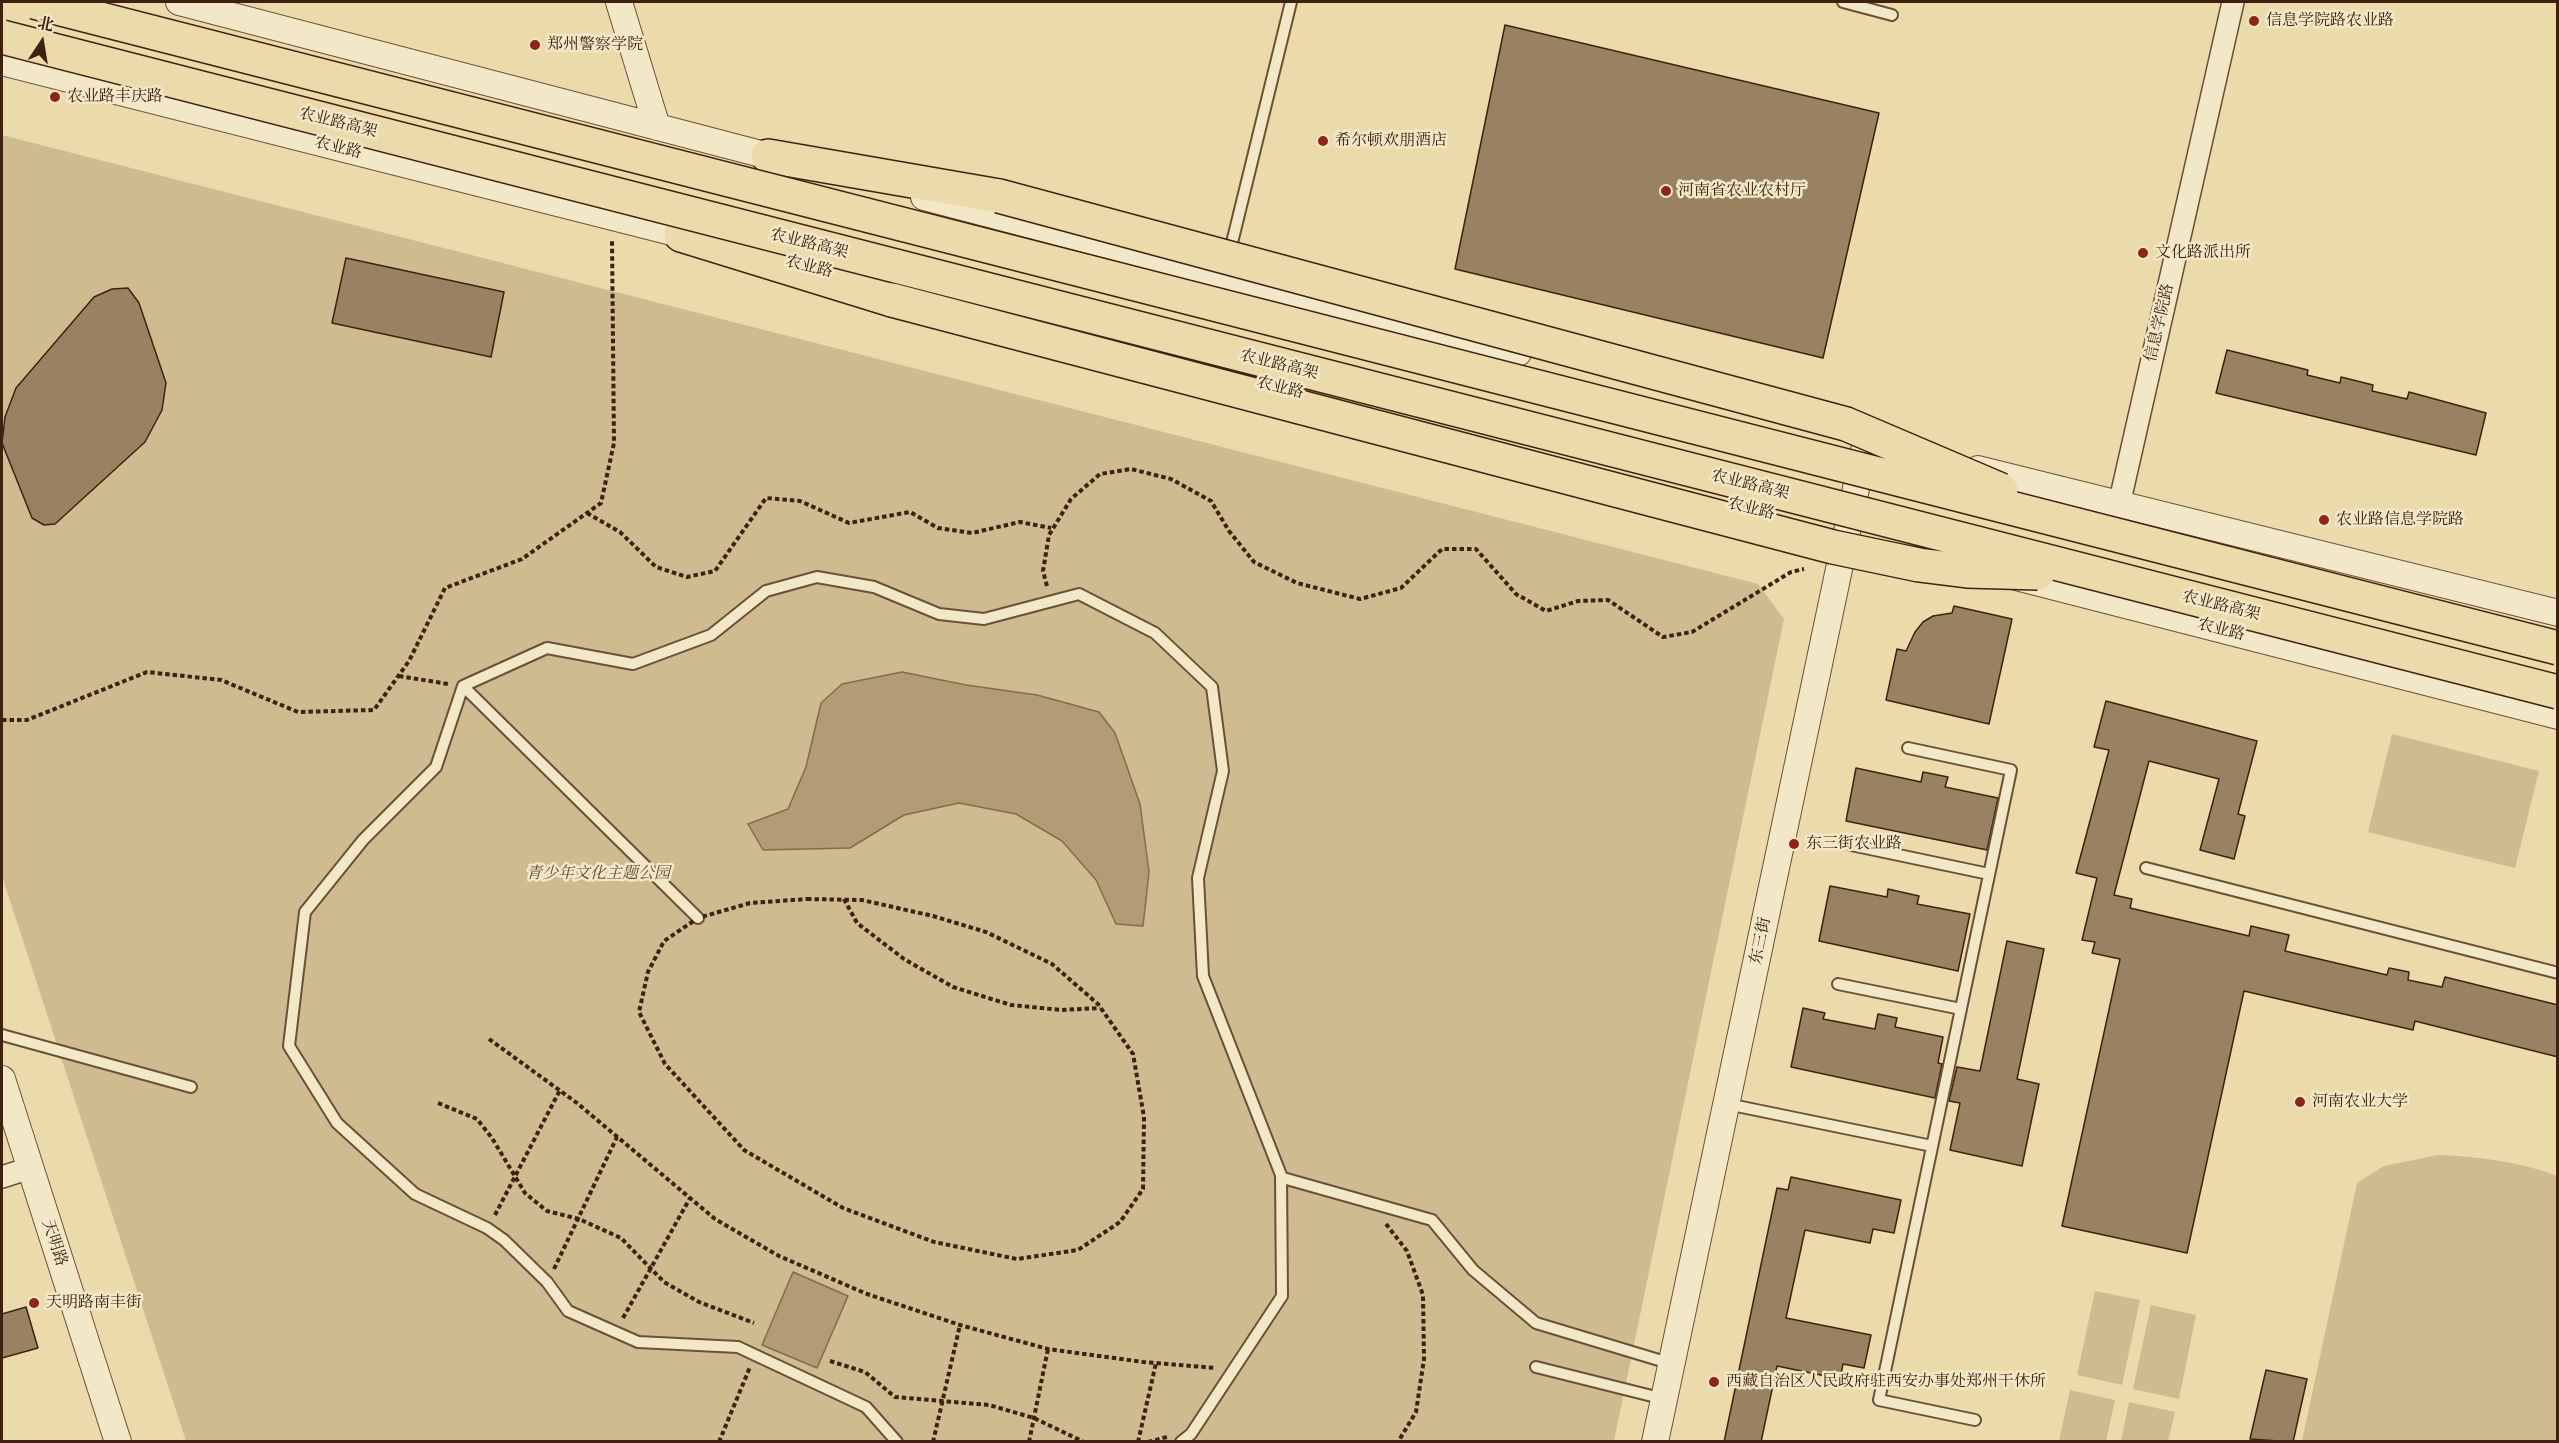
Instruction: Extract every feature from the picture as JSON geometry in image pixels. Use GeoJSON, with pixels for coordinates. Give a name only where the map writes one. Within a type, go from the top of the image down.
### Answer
{"type":"FeatureCollection","features":[{"type":"Feature","properties":{"kind":"highway"},"geometry":{"type":"LineString","coordinates":[[34,2],[2558,648]]}},
{"type":"Feature","properties":{"kind":"highway","name":"农业路高架"},"geometry":{"type":"LineString","coordinates":[[2,37],[2558,692]]}},
{"type":"Feature","properties":{"kind":"highway"},"geometry":{"type":"LineString","coordinates":[[768,156],[999,196],[1846,424],[1958,471],[2076,525]]}},
{"type":"Feature","properties":{"kind":"highway"},"geometry":{"type":"LineString","coordinates":[[681,234],[892,300],[1833,547],[1919,565],[1967,571],[2096,574]]}},
{"type":"Feature","properties":{"kind":"street"},"geometry":{"type":"LineString","coordinates":[[179,2],[1224,276],[1866,441],[2558,613]]}},
{"type":"Feature","properties":{"kind":"street"},"geometry":{"type":"LineString","coordinates":[[619,2],[657,127]]}},
{"type":"Feature","properties":{"kind":"street","name":"信息学院路"},"geometry":{"type":"LineString","coordinates":[[2119,505],[2233,2]]}},
{"type":"Feature","properties":{"kind":"street","name":"农业路"},"geometry":{"type":"LineString","coordinates":[[2,62],[2558,716]]}},
{"type":"Feature","properties":{"kind":"street","name":"东三街"},"geometry":{"type":"LineString","coordinates":[[1655,1442],[1866,441]]}},
{"type":"Feature","properties":{"kind":"street","name":"天明路"},"geometry":{"type":"LineString","coordinates":[[2,1079],[118,1442]]}},
{"type":"Feature","properties":{"kind":"street"},"geometry":{"type":"LineString","coordinates":[[2,1177],[30,1168]]}},
{"type":"Feature","properties":{"kind":"lane"},"geometry":{"type":"LineString","coordinates":[[1224,276],[1291,2]]}},
{"type":"Feature","properties":{"kind":"lane"},"geometry":{"type":"LineString","coordinates":[[1843,2],[1892,15]]}},
{"type":"Feature","properties":{"kind":"lane"},"geometry":{"type":"LineString","coordinates":[[897,1442],[866,1407],[738,1347],[638,1342],[568,1311],[547,1282],[487,1228],[415,1194],[338,1123],[289,1046],[305,912],[363,840],[436,767],[464,686],[547,648],[633,664],[711,635],[766,591],[817,578],[874,587],[939,614],[984,619],[1079,594],[1155,633],[1212,687],[1223,771],[1198,878],[1203,976],[1281,1175],[1282,1296],[1191,1434],[1181,1442]]}},
{"type":"Feature","properties":{"kind":"lane"},"geometry":{"type":"LineString","coordinates":[[464,686],[698,918]]}},
{"type":"Feature","properties":{"kind":"lane"},"geometry":{"type":"LineString","coordinates":[[1908,748],[2011,770],[1879,1400],[1975,1420]]}},
{"type":"Feature","properties":{"kind":"lane"},"geometry":{"type":"LineString","coordinates":[[1851,845],[1989,874]]}},
{"type":"Feature","properties":{"kind":"lane"},"geometry":{"type":"LineString","coordinates":[[2146,868],[2558,973]]}},
{"type":"Feature","properties":{"kind":"lane"},"geometry":{"type":"LineString","coordinates":[[1838,984],[1961,1009]]}},
{"type":"Feature","properties":{"kind":"lane"},"geometry":{"type":"LineString","coordinates":[[2,1035],[191,1087]]}},
{"type":"Feature","properties":{"kind":"lane"},"geometry":{"type":"LineString","coordinates":[[1726,1104],[1932,1146]]}},
{"type":"Feature","properties":{"kind":"lane"},"geometry":{"type":"LineString","coordinates":[[1283,1178],[1432,1220],[1473,1270],[1536,1323],[1672,1365]]}},
{"type":"Feature","properties":{"kind":"lane"},"geometry":{"type":"LineString","coordinates":[[1536,1367],[1664,1399]]}},
{"type":"Feature","properties":{"kind":"path"},"geometry":{"type":"LineString","coordinates":[[2,720],[27,720],[147,672],[221,680],[298,712],[374,710],[410,661],[445,588],[522,559],[601,503],[614,442],[612,217]]}},
{"type":"Feature","properties":{"kind":"path"},"geometry":{"type":"LineString","coordinates":[[1051,601],[1043,571],[1051,528],[1071,499],[1100,474],[1131,469],[1171,479],[1211,501],[1229,531],[1254,562],[1297,583],[1360,599],[1401,588],[1442,549],[1476,549],[1516,594],[1546,611],[1578,601],[1608,600],[1663,637],[1692,632],[1791,572],[1841,558]]}},
{"type":"Feature","properties":{"kind":"path"},"geometry":{"type":"LineString","coordinates":[[587,513],[620,532],[656,567],[687,577],[715,571],[766,498],[800,501],[849,523],[909,512],[938,528],[972,533],[1020,522],[1051,528]]}},
{"type":"Feature","properties":{"kind":"path"},"geometry":{"type":"LineString","coordinates":[[399,676],[464,686]]}},
{"type":"Feature","properties":{"kind":"path"},"geometry":{"type":"LineString","coordinates":[[844,899],[856,923],[904,959],[953,987],[1011,1005],[1061,1010],[1101,1008]]}},
{"type":"Feature","properties":{"kind":"path"},"geometry":{"type":"LineString","coordinates":[[844,899],[862,900],[933,915],[986,932],[1052,964],[1101,1008],[1134,1054],[1144,1117],[1143,1189],[1120,1222],[1078,1250],[1017,1259],[933,1242],[843,1208],[744,1150],[665,1064],[639,1012],[648,972],[664,941],[698,918],[750,903],[844,899]]}},
{"type":"Feature","properties":{"kind":"path"},"geometry":{"type":"LineString","coordinates":[[489,1039],[560,1090],[715,1219],[779,1256],[867,1294],[960,1325],[1048,1349],[1234,1370]]}},
{"type":"Feature","properties":{"kind":"path"},"geometry":{"type":"LineString","coordinates":[[487,1228],[515,1179],[560,1090]]}},
{"type":"Feature","properties":{"kind":"path"},"geometry":{"type":"LineString","coordinates":[[438,1103],[477,1119],[492,1138],[525,1193],[547,1211],[579,1219],[621,1238],[664,1282],[699,1302],[754,1323]]}},
{"type":"Feature","properties":{"kind":"path"},"geometry":{"type":"LineString","coordinates":[[547,1282],[617,1137]]}},
{"type":"Feature","properties":{"kind":"path"},"geometry":{"type":"LineString","coordinates":[[615,1332],[690,1198]]}},
{"type":"Feature","properties":{"kind":"path"},"geometry":{"type":"LineString","coordinates":[[1371,1203],[1407,1251],[1423,1295],[1424,1359],[1416,1412],[1398,1442]]}},
{"type":"Feature","properties":{"kind":"path"},"geometry":{"type":"LineString","coordinates":[[933,1442],[960,1325]]}},
{"type":"Feature","properties":{"kind":"path"},"geometry":{"type":"LineString","coordinates":[[1029,1442],[1048,1349]]}},
{"type":"Feature","properties":{"kind":"path"},"geometry":{"type":"LineString","coordinates":[[719,1442],[755,1355]]}},
{"type":"Feature","properties":{"kind":"path"},"geometry":{"type":"LineString","coordinates":[[830,1361],[865,1372],[896,1397],[989,1405],[1034,1418],[1084,1442]]}},
{"type":"Feature","properties":{"kind":"path"},"geometry":{"type":"LineString","coordinates":[[1138,1442],[1156,1363]]}},
{"type":"Feature","properties":{"kind":"green space","name":"青少年文化主题公园"},"geometry":{"type":"Polygon","coordinates":[[[2,135],[1758,584],[1784,619],[1614,1441],[186,1441],[2,876],[2,135]]]}},
{"type":"Feature","properties":{"kind":"green space"},"geometry":{"type":"Polygon","coordinates":[[[2392,734],[2539,771],[2515,868],[2368,832],[2392,734]]]}},
{"type":"Feature","properties":{"kind":"green space"},"geometry":{"type":"Polygon","coordinates":[[[2438,1155],[2499,1161],[2557,1176],[2557,1441],[2302,1441],[2357,1183],[2384,1166],[2438,1155]]]}},
{"type":"Feature","properties":{"kind":"green space"},"geometry":{"type":"Polygon","coordinates":[[[2095,1291],[2140,1300],[2122,1385],[2077,1375],[2095,1291]]]}},
{"type":"Feature","properties":{"kind":"green space"},"geometry":{"type":"Polygon","coordinates":[[[2151,1305],[2196,1315],[2179,1399],[2133,1389],[2151,1305]]]}},
{"type":"Feature","properties":{"kind":"green space"},"geometry":{"type":"Polygon","coordinates":[[[2070,1390],[2115,1400],[2106,1441],[2059,1441],[2070,1390]]]}},
{"type":"Feature","properties":{"kind":"green space"},"geometry":{"type":"Polygon","coordinates":[[[2129,1402],[2175,1412],[2168,1441],[2121,1441],[2129,1402]]]}},
{"type":"Feature","properties":{"kind":"shaded area"},"geometry":{"type":"Polygon","coordinates":[[[902,672],[966,685],[1037,695],[1099,712],[1115,733],[1140,804],[1149,872],[1143,926],[1116,924],[1096,880],[1062,841],[1016,814],[959,803],[904,815],[850,848],[763,850],[748,824],[788,809],[806,767],[821,703],[842,684],[902,672]]]}},
{"type":"Feature","properties":{"kind":"shaded area"},"geometry":{"type":"Polygon","coordinates":[[[793,1272],[848,1296],[817,1368],[762,1345],[793,1272]]]}},
{"type":"Feature","properties":{"kind":"building","name":"河南省农业农村厅"},"geometry":{"type":"Polygon","coordinates":[[[1505,25],[1879,113],[1823,358],[1455,269],[1505,25]]]}},
{"type":"Feature","properties":{"kind":"building"},"geometry":{"type":"Polygon","coordinates":[[[346,258],[504,292],[491,357],[332,323],[346,258]]]}},
{"type":"Feature","properties":{"kind":"building"},"geometry":{"type":"Polygon","coordinates":[[[128,288],[139,303],[166,383],[162,410],[145,442],[55,524],[44,525],[32,518],[2,443],[5,417],[16,388],[94,297],[112,289],[128,288]]]}},
{"type":"Feature","properties":{"kind":"building"},"geometry":{"type":"Polygon","coordinates":[[[2227,350],[2308,370],[2307,375],[2340,383],[2341,377],[2373,385],[2372,391],[2407,399],[2409,392],[2486,413],[2476,455],[2216,393],[2227,350]]]}},
{"type":"Feature","properties":{"kind":"building"},"geometry":{"type":"Polygon","coordinates":[[[1954,606],[2012,619],[1989,724],[1886,700],[1897,649],[1906,651],[1915,632],[1923,622],[1933,616],[1952,613],[1954,606]]]}},
{"type":"Feature","properties":{"kind":"building"},"geometry":{"type":"Polygon","coordinates":[[[2106,701],[2257,741],[2238,814],[2245,816],[2234,859],[2200,850],[2219,779],[2149,761],[2114,895],[2132,899],[2130,908],[2249,936],[2251,926],[2289,935],[2285,951],[2387,975],[2389,968],[2409,972],[2408,980],[2442,987],[2445,977],[2558,1005],[2558,1057],[2415,1021],[2413,1030],[2244,991],[2187,1253],[2062,1226],[2120,959],[2092,953],[2095,942],[2082,940],[2097,878],[2076,873],[2109,750],[2094,747],[2106,701]]]}},
{"type":"Feature","properties":{"kind":"building"},"geometry":{"type":"Polygon","coordinates":[[[1856,768],[1921,782],[1923,772],[1948,777],[1945,787],[1998,798],[1987,850],[1846,821],[1856,768]]]}},
{"type":"Feature","properties":{"kind":"building"},"geometry":{"type":"Polygon","coordinates":[[[1830,886],[1887,897],[1888,889],[1919,896],[1917,904],[1970,914],[1958,971],[1819,941],[1830,886]]]}},
{"type":"Feature","properties":{"kind":"building"},"geometry":{"type":"Polygon","coordinates":[[[2007,941],[2044,949],[2017,1079],[2039,1084],[2022,1166],[1950,1150],[1960,1103],[1949,1101],[1957,1067],[1980,1071],[2007,941]]]}},
{"type":"Feature","properties":{"kind":"building"},"geometry":{"type":"Polygon","coordinates":[[[1803,1008],[1825,1013],[1823,1019],[1875,1029],[1878,1014],[1897,1018],[1895,1027],[1943,1037],[1938,1063],[1942,1064],[1935,1098],[1791,1067],[1803,1008]]]}},
{"type":"Feature","properties":{"kind":"building"},"geometry":{"type":"Polygon","coordinates":[[[1791,1177],[1901,1200],[1894,1233],[1873,1229],[1870,1243],[1805,1230],[1786,1318],[1871,1335],[1864,1368],[1843,1364],[1840,1379],[1777,1366],[1761,1442],[1724,1442],[1777,1188],[1788,1190],[1791,1177]]]}},
{"type":"Feature","properties":{"kind":"building"},"geometry":{"type":"Polygon","coordinates":[[[26,1307],[38,1348],[2,1358],[2,1314],[26,1307]]]}},
{"type":"Feature","properties":{"kind":"building"},"geometry":{"type":"Polygon","coordinates":[[[2266,1370],[2307,1379],[2293,1442],[2250,1439],[2266,1370]]]}},
{"type":"Feature","properties":{"kind":"place","name":"信息学院路农业路"},"geometry":{"type":"Point","coordinates":[2254,21]}},
{"type":"Feature","properties":{"kind":"place","name":"郑州警察学院"},"geometry":{"type":"Point","coordinates":[535,45]}},
{"type":"Feature","properties":{"kind":"place","name":"农业路丰庆路"},"geometry":{"type":"Point","coordinates":[55,97]}},
{"type":"Feature","properties":{"kind":"place","name":"希尔顿欢朋酒店"},"geometry":{"type":"Point","coordinates":[1323,141]}},
{"type":"Feature","properties":{"kind":"place","name":"河南省农业农村厅"},"geometry":{"type":"Point","coordinates":[1666,191]}},
{"type":"Feature","properties":{"kind":"place","name":"文化路派出所"},"geometry":{"type":"Point","coordinates":[2143,253]}},
{"type":"Feature","properties":{"kind":"place","name":"农业路信息学院路"},"geometry":{"type":"Point","coordinates":[2324,520]}},
{"type":"Feature","properties":{"kind":"place","name":"东三街农业路"},"geometry":{"type":"Point","coordinates":[1794,844]}},
{"type":"Feature","properties":{"kind":"place","name":"河南农业大学"},"geometry":{"type":"Point","coordinates":[2300,1102]}},
{"type":"Feature","properties":{"kind":"place","name":"天明路南丰街"},"geometry":{"type":"Point","coordinates":[34,1303]}},
{"type":"Feature","properties":{"kind":"place","name":"西藏自治区人民政府驻西安办事处郑州干休所"},"geometry":{"type":"Point","coordinates":[1714,1382]}}]}
